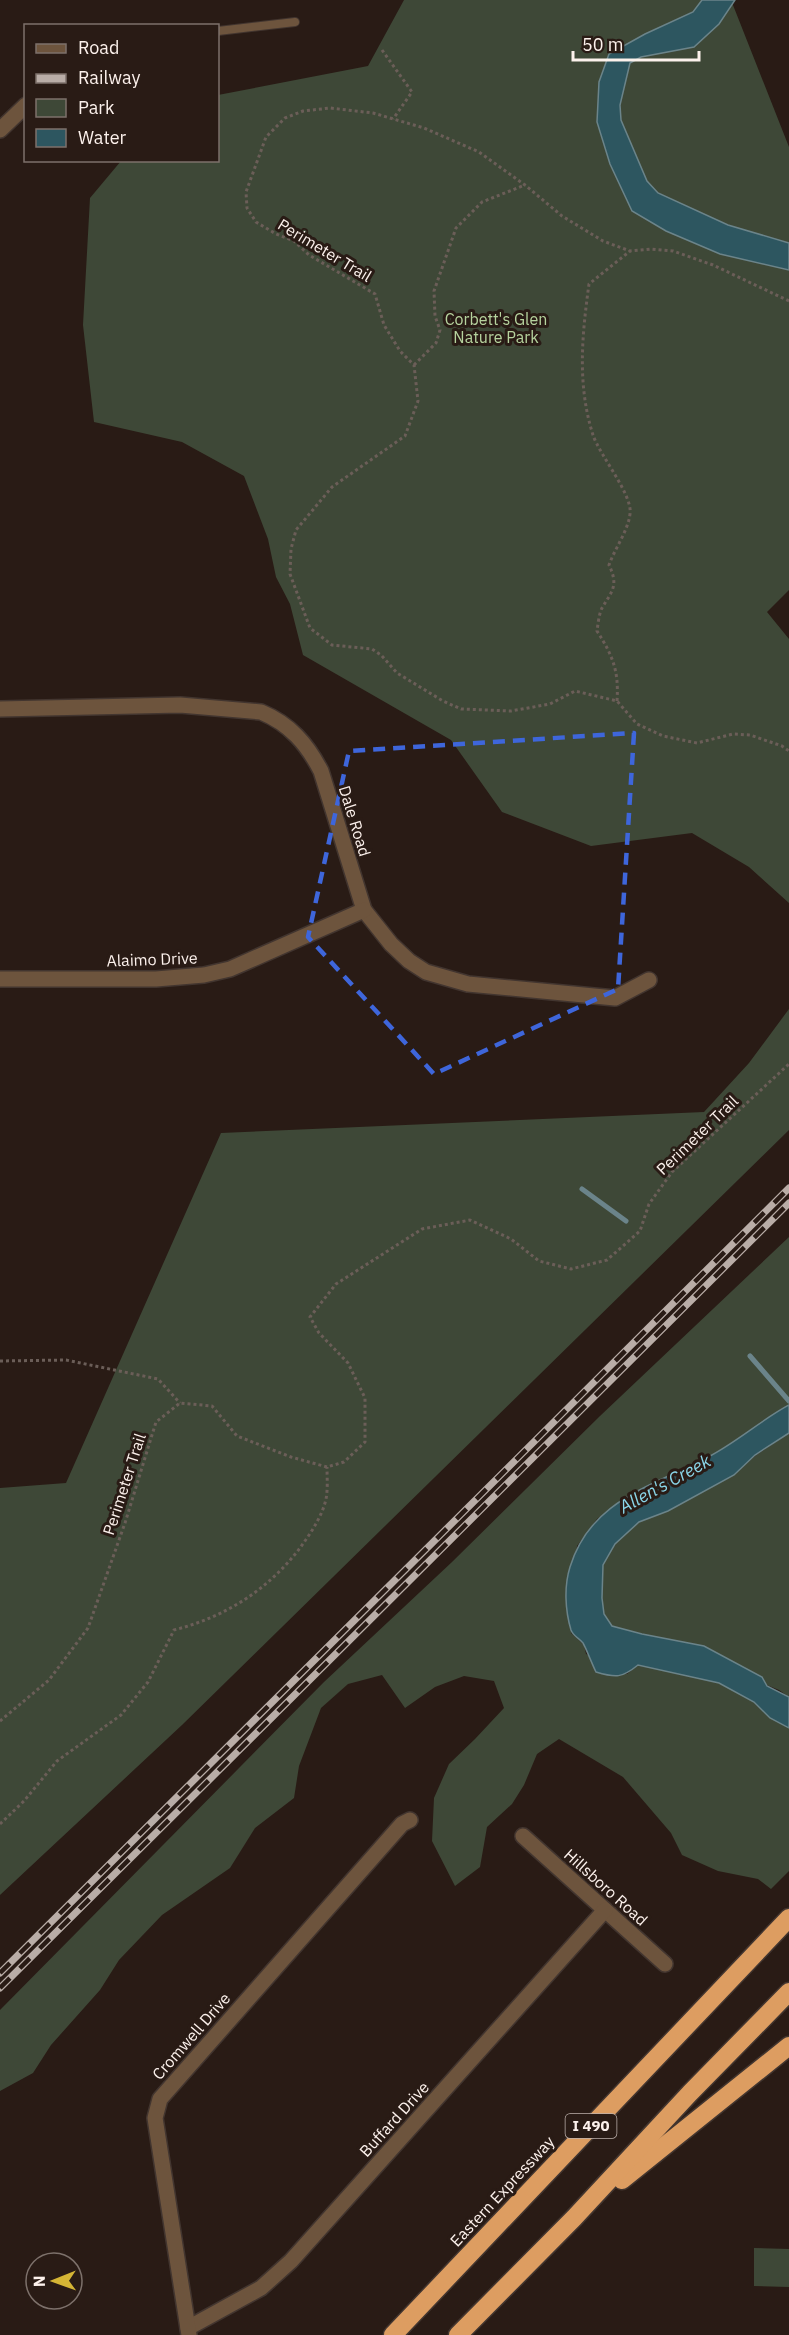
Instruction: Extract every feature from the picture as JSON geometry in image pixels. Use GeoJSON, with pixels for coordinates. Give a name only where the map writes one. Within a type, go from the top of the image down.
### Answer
{"type":"FeatureCollection","features":[{"type":"Feature","properties":{"kind":"highway","name":"Eastern Expressway"},"geometry":{"type":"LineString","coordinates":[[393,2335],[789,1918]]}},
{"type":"Feature","properties":{"kind":"highway","name":"I 490"},"geometry":{"type":"LineString","coordinates":[[458,2335],[574,2218],[690,2093],[789,1992]]}},
{"type":"Feature","properties":{"kind":"highway"},"geometry":{"type":"LineString","coordinates":[[574,2218],[789,2046]]}},
{"type":"Feature","properties":{"kind":"street"},"geometry":{"type":"LineString","coordinates":[[0,130],[24,107]]}},
{"type":"Feature","properties":{"kind":"street","name":"Dale Road"},"geometry":{"type":"LineString","coordinates":[[0,709],[180,705],[249,709],[274,717],[302,740],[321,771],[364,910],[391,945],[409,961],[426,972],[468,984],[615,998],[649,980]]}},
{"type":"Feature","properties":{"kind":"street","name":"Alaimo Drive"},"geometry":{"type":"LineString","coordinates":[[0,979],[156,980],[204,975],[230,969],[364,910]]}},
{"type":"Feature","properties":{"kind":"street","name":"Cromwell Drive"},"geometry":{"type":"LineString","coordinates":[[189,2332],[155,2118],[160,2098],[402,1824],[410,1820]]}},
{"type":"Feature","properties":{"kind":"street","name":"Hillsboro Road"},"geometry":{"type":"LineString","coordinates":[[523,1836],[665,1964]]}},
{"type":"Feature","properties":{"kind":"street","name":"Buffard Drive"},"geometry":{"type":"LineString","coordinates":[[189,2332],[261,2288],[291,2261],[605,1910]]}},
{"type":"Feature","properties":{"kind":"lane"},"geometry":{"type":"LineString","coordinates":[[219,31],[295,22]]}},
{"type":"Feature","properties":{"kind":"path"},"geometry":{"type":"LineString","coordinates":[[382,50],[412,92],[393,119]]}},
{"type":"Feature","properties":{"kind":"path","name":"Perimeter Trail"},"geometry":{"type":"LineString","coordinates":[[414,365],[400,351],[384,325],[375,294],[309,255],[294,241],[256,222],[247,208],[246,192],[266,137],[285,118],[303,111],[330,108],[373,113],[424,128],[479,152],[525,185],[562,216],[603,241],[630,251],[651,249],[673,251],[713,265],[789,301]]}},
{"type":"Feature","properties":{"kind":"path"},"geometry":{"type":"LineString","coordinates":[[525,185],[482,202],[456,228],[434,291],[435,316],[440,330],[436,343],[414,365],[418,401],[405,436],[332,487],[297,530],[291,549],[290,574],[310,628],[332,645],[372,649],[381,655],[397,673],[442,701],[461,709],[502,712],[550,704],[575,691],[617,701],[637,724],[663,736],[697,743],[733,734],[750,735],[782,746],[789,752]]}},
{"type":"Feature","properties":{"kind":"path"},"geometry":{"type":"LineString","coordinates":[[617,701],[616,670],[610,652],[597,632],[601,609],[611,598],[615,581],[609,565],[631,513],[628,498],[593,436],[582,385],[581,351],[589,284],[630,251]]}},
{"type":"Feature","properties":{"kind":"path","name":"Perimeter Trail"},"geometry":{"type":"LineString","coordinates":[[327,1467],[344,1462],[365,1442],[365,1398],[348,1363],[319,1333],[310,1317],[336,1284],[422,1229],[470,1220],[511,1239],[539,1261],[571,1269],[607,1260],[640,1231],[649,1204],[672,1172],[789,1064]]}},
{"type":"Feature","properties":{"kind":"path"},"geometry":{"type":"LineString","coordinates":[[0,1361],[66,1360],[158,1379],[180,1403],[212,1406],[237,1436],[291,1457],[327,1467],[326,1499],[313,1531],[290,1561],[261,1590],[229,1610],[197,1624],[174,1630],[147,1682],[121,1715],[57,1761],[24,1801],[0,1824]]}},
{"type":"Feature","properties":{"kind":"path","name":"Perimeter Trail"},"geometry":{"type":"LineString","coordinates":[[0,1721],[49,1680],[88,1628],[118,1543],[156,1422],[180,1403]]}},
{"type":"Feature","properties":{"kind":"highlighted area"},"geometry":{"type":"Polygon","coordinates":[[[634,733],[618,989],[434,1074],[308,937],[349,751],[634,733]]]}},
{"type":"Feature","properties":{"kind":"green space","name":"Corbett's Glen Nature Park"},"geometry":{"type":"Polygon","coordinates":[[[404,0],[731,0],[789,147],[789,590],[767,612],[789,639],[789,903],[749,867],[692,833],[591,846],[502,812],[451,740],[303,655],[290,604],[276,577],[268,539],[244,476],[182,442],[94,422],[83,325],[90,198],[120,162],[219,162],[219,95],[368,66],[404,0]]]}},
{"type":"Feature","properties":{"kind":"green space"},"geometry":{"type":"Polygon","coordinates":[[[789,1009],[789,1130],[182,1725],[0,1895],[0,1488],[66,1483],[221,1133],[704,1112],[749,1063],[789,1009]]]}},
{"type":"Feature","properties":{"kind":"green space"},"geometry":{"type":"Polygon","coordinates":[[[789,1237],[789,1405],[711,1456],[623,1499],[597,1519],[577,1546],[571,1633],[584,1645],[586,1654],[627,1674],[638,1665],[719,1683],[754,1702],[770,1718],[789,1728],[789,1871],[771,1889],[758,1879],[718,1871],[682,1855],[671,1833],[623,1777],[559,1739],[537,1754],[524,1785],[512,1804],[487,1827],[480,1867],[455,1886],[432,1841],[434,1798],[449,1764],[504,1708],[494,1681],[464,1676],[435,1687],[405,1708],[382,1675],[348,1684],[321,1708],[299,1766],[294,1798],[255,1828],[230,1868],[162,1915],[119,1960],[100,1990],[51,2045],[33,2073],[0,2091],[0,2010],[324,1682],[452,1562],[600,1416],[789,1237]]]}},
{"type":"Feature","properties":{"kind":"green space"},"geometry":{"type":"Polygon","coordinates":[[[789,1433],[789,1697],[779,1690],[642,1634],[612,1626],[604,1614],[602,1598],[603,1565],[615,1544],[639,1522],[668,1511],[734,1475],[755,1456],[789,1433]]]}},
{"type":"Feature","properties":{"kind":"green space"},"geometry":{"type":"Polygon","coordinates":[[[754,2248],[789,2249],[789,2287],[754,2286],[754,2248]]]}},
{"type":"Feature","properties":{"kind":"water"},"geometry":{"type":"Polygon","coordinates":[[[702,0],[735,0],[719,24],[694,47],[641,57],[630,63],[620,105],[621,120],[647,181],[658,193],[728,225],[789,243],[789,270],[720,254],[666,231],[632,211],[610,164],[597,122],[599,82],[609,54],[693,12],[702,0]]]}},
{"type":"Feature","properties":{"kind":"water","name":"Allen's Creek"},"geometry":{"type":"Polygon","coordinates":[[[789,1405],[789,1433],[755,1455],[734,1475],[668,1511],[639,1522],[615,1544],[603,1565],[602,1598],[604,1614],[612,1626],[704,1646],[762,1677],[767,1686],[789,1697],[789,1728],[770,1718],[754,1702],[719,1683],[638,1665],[618,1676],[596,1672],[583,1643],[571,1630],[566,1598],[570,1567],[580,1544],[593,1525],[608,1510],[626,1498],[719,1451],[789,1405]]]}},
{"type":"Feature","properties":{"kind":"waterway"},"geometry":{"type":"LineString","coordinates":[[582,1189],[626,1221]]}},
{"type":"Feature","properties":{"kind":"waterway"},"geometry":{"type":"LineString","coordinates":[[750,1356],[789,1401]]}},
{"type":"Feature","properties":{"kind":"railway"},"geometry":{"type":"LineString","coordinates":[[0,1973],[789,1188]]}},
{"type":"Feature","properties":{"kind":"railway"},"geometry":{"type":"LineString","coordinates":[[0,1988],[789,1203]]}}]}
